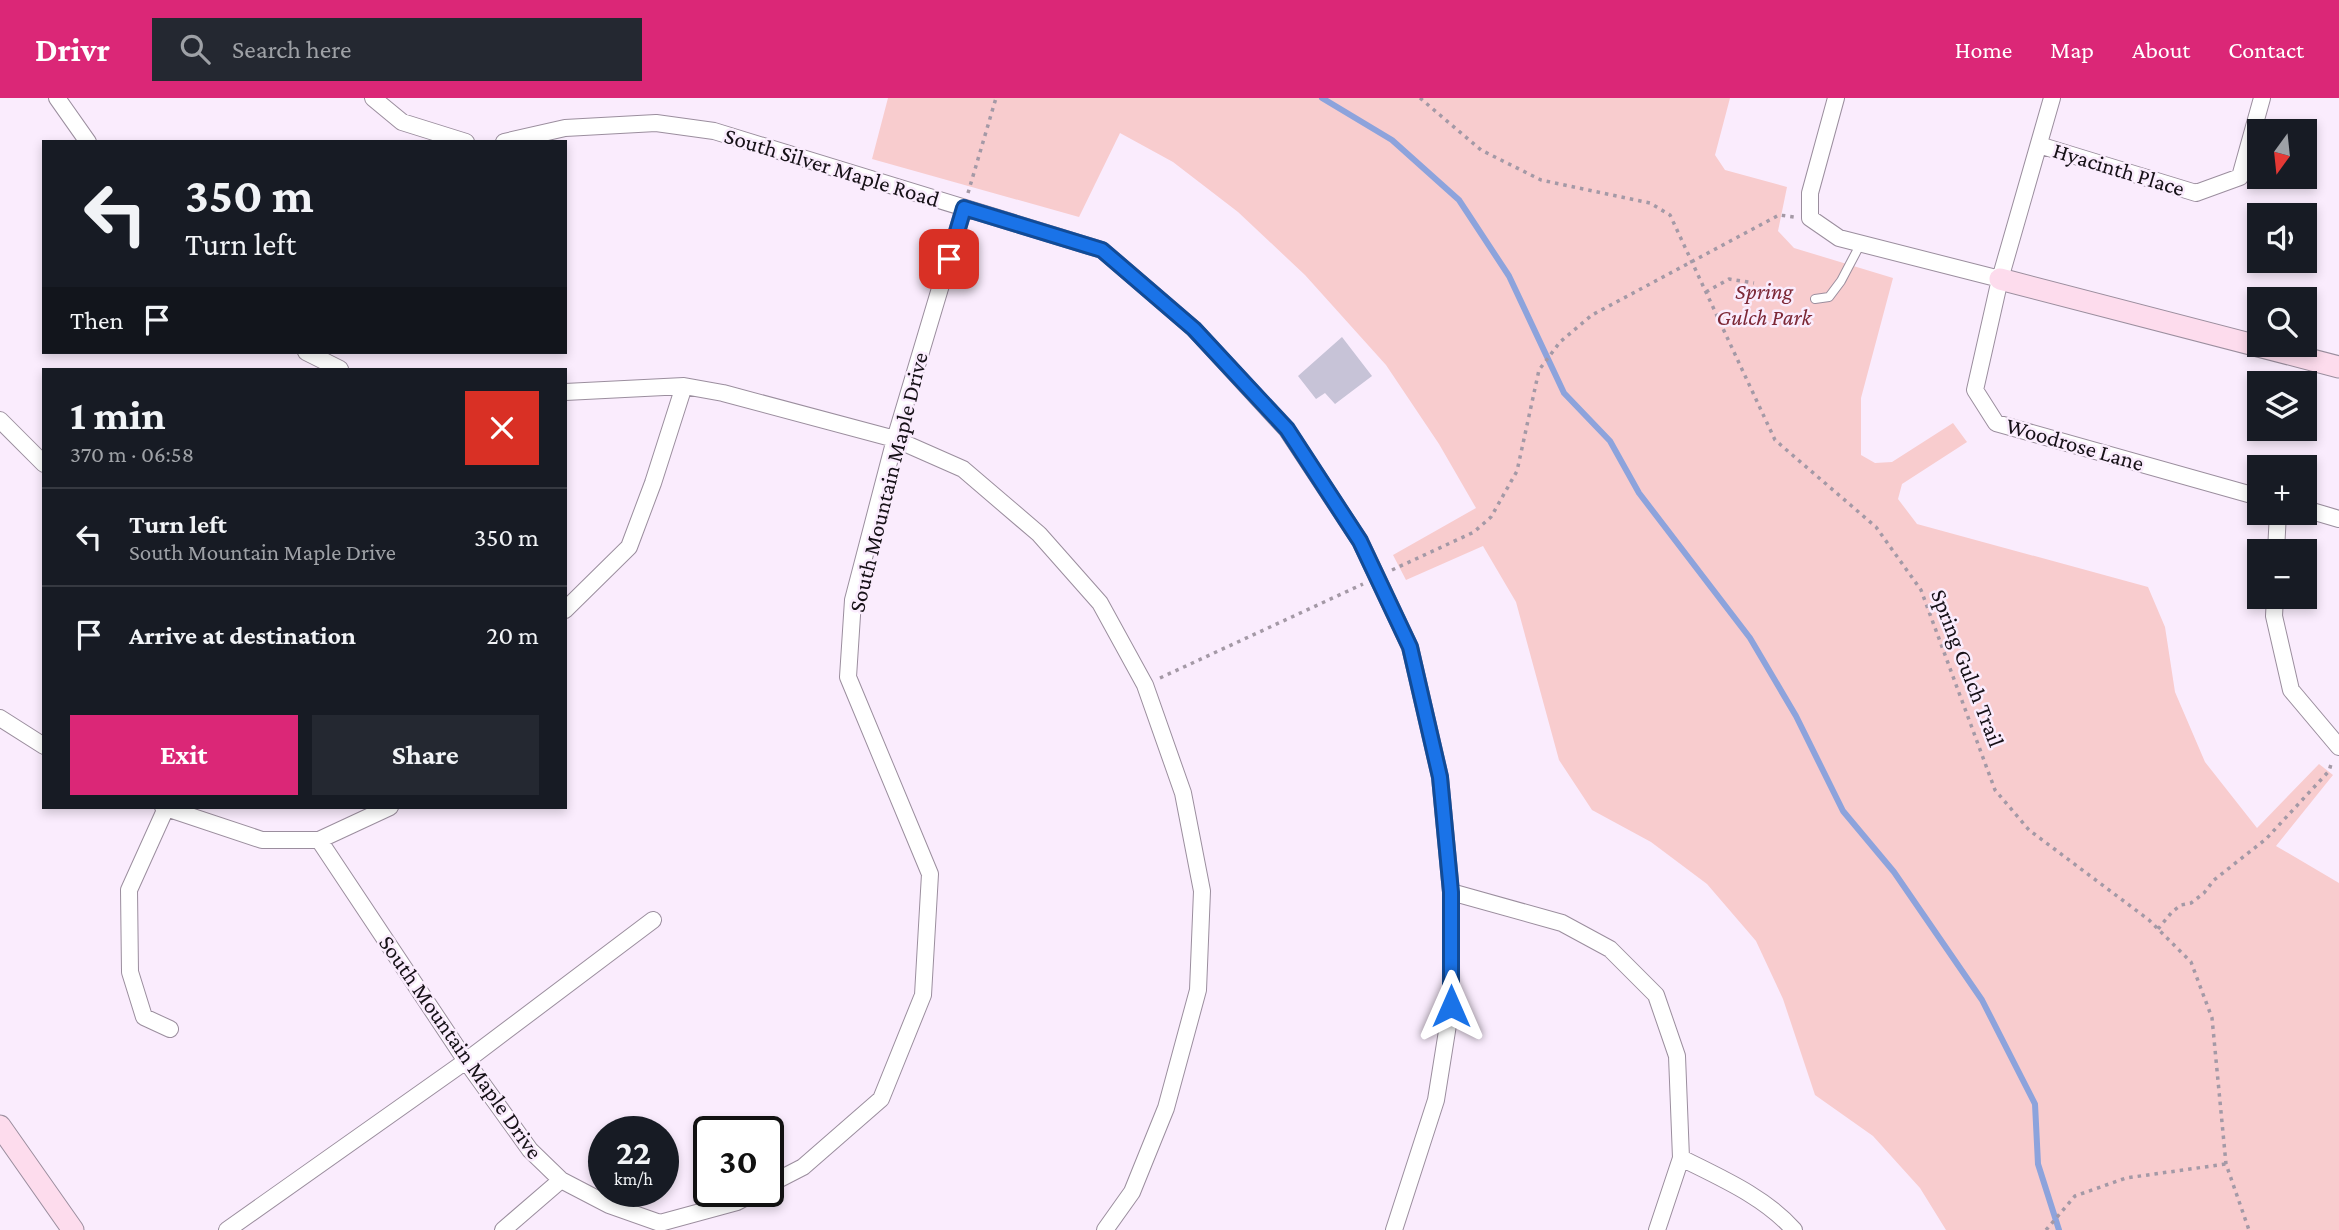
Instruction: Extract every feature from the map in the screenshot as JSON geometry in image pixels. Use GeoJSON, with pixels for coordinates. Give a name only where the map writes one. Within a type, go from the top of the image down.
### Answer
{"type":"FeatureCollection","features":[{"type":"Feature","properties":{"kind":"street"},"geometry":{"type":"LineString","coordinates":[[57,98],[87,140]]}},
{"type":"Feature","properties":{"kind":"street"},"geometry":{"type":"LineString","coordinates":[[373,98],[402,122],[460,140]]}},
{"type":"Feature","properties":{"kind":"street"},"geometry":{"type":"LineString","coordinates":[[1836,98],[1810,192],[1810,218],[1839,238],[2339,367]]}},
{"type":"Feature","properties":{"kind":"street","name":"Woodrose Lane"},"geometry":{"type":"LineString","coordinates":[[2052,98],[2000,279],[1975,390],[1996,423],[2247,493]]}},
{"type":"Feature","properties":{"kind":"street","name":"Hyacinth Place"},"geometry":{"type":"LineString","coordinates":[[2039,145],[2196,193],[2240,177],[2262,98]]}},
{"type":"Feature","properties":{"kind":"street","name":"South Silver Maple Road"},"geometry":{"type":"LineString","coordinates":[[513,140],[565,128],[656,123],[714,131],[1102,250],[1194,329],[1287,429],[1360,541],[1410,647],[1440,777],[1451,892],[1451,1006],[1436,1100],[1394,1230]]}},
{"type":"Feature","properties":{"kind":"street","name":"South Mountain Maple Drive"},"geometry":{"type":"LineString","coordinates":[[784,1177],[803,1167],[881,1098],[923,995],[930,874],[848,677],[853,600],[895,439],[964,208]]}},
{"type":"Feature","properties":{"kind":"street"},"geometry":{"type":"LineString","coordinates":[[310,354],[338,368]]}},
{"type":"Feature","properties":{"kind":"street"},"geometry":{"type":"LineString","coordinates":[[567,608],[629,547],[684,386]]}},
{"type":"Feature","properties":{"kind":"street"},"geometry":{"type":"LineString","coordinates":[[567,392],[684,386],[723,393],[895,439],[963,469],[1039,534],[1100,603],[1145,685],[1183,793],[1202,891],[1198,990],[1166,1108],[1132,1192],[1105,1230]]}},
{"type":"Feature","properties":{"kind":"street"},"geometry":{"type":"LineString","coordinates":[[0,420],[42,462]]}},
{"type":"Feature","properties":{"kind":"street"},"geometry":{"type":"LineString","coordinates":[[2317,513],[2339,519]]}},
{"type":"Feature","properties":{"kind":"street"},"geometry":{"type":"LineString","coordinates":[[2274,609],[2291,690],[2338,746]]}},
{"type":"Feature","properties":{"kind":"street"},"geometry":{"type":"LineString","coordinates":[[0,718],[42,745]]}},
{"type":"Feature","properties":{"kind":"street"},"geometry":{"type":"LineString","coordinates":[[165,809],[129,890],[130,972],[144,1017],[170,1029]]}},
{"type":"Feature","properties":{"kind":"street"},"geometry":{"type":"LineString","coordinates":[[168,809],[262,840],[319,840],[386,809]]}},
{"type":"Feature","properties":{"kind":"street","name":"South Mountain Maple Drive"},"geometry":{"type":"LineString","coordinates":[[319,840],[466,1061],[530,1150],[561,1180],[609,1205],[660,1226],[721,1207]]}},
{"type":"Feature","properties":{"kind":"street"},"geometry":{"type":"LineString","coordinates":[[1451,892],[1562,923],[1610,949],[1656,996],[1677,1056],[1681,1158],[1657,1230]]}},
{"type":"Feature","properties":{"kind":"street"},"geometry":{"type":"LineString","coordinates":[[227,1230],[466,1061],[653,920]]}},
{"type":"Feature","properties":{"kind":"street"},"geometry":{"type":"LineString","coordinates":[[0,1126],[73,1230]]}},
{"type":"Feature","properties":{"kind":"street"},"geometry":{"type":"LineString","coordinates":[[1681,1158],[1729,1182],[1779,1213],[1794,1230]]}},
{"type":"Feature","properties":{"kind":"street"},"geometry":{"type":"LineString","coordinates":[[503,1230],[561,1180]]}},
{"type":"Feature","properties":{"kind":"lane"},"geometry":{"type":"LineString","coordinates":[[1815,299],[1829,297],[1841,281],[1861,243]]}},
{"type":"Feature","properties":{"kind":"path"},"geometry":{"type":"LineString","coordinates":[[964,208],[996,98]]}},
{"type":"Feature","properties":{"kind":"path","name":"Spring Gulch Trail"},"geometry":{"type":"LineString","coordinates":[[1420,98],[1481,150],[1541,180],[1650,203],[1670,215],[1774,440],[1876,527],[1921,590],[1995,790],[2029,830],[2149,920],[2191,962],[2212,1018],[2226,1164],[2249,1230]]}},
{"type":"Feature","properties":{"kind":"path"},"geometry":{"type":"LineString","coordinates":[[1539,370],[1556,347],[1592,315],[1779,215],[1810,218]]}},
{"type":"Feature","properties":{"kind":"path"},"geometry":{"type":"LineString","coordinates":[[1706,292],[1729,279],[1754,283]]}},
{"type":"Feature","properties":{"kind":"path"},"geometry":{"type":"LineString","coordinates":[[2158,929],[2172,912],[2204,893],[2214,880],[2287,819],[2329,771],[2338,746]]}},
{"type":"Feature","properties":{"kind":"path"},"geometry":{"type":"LineString","coordinates":[[2046,1230],[2075,1196],[2126,1178],[2226,1164]]}},
{"type":"Feature","properties":{"kind":"green space","name":"Spring Gulch Park"},"geometry":{"type":"Polygon","coordinates":[[[888,98],[1730,98],[1715,155],[1725,170],[1787,187],[1778,231],[1794,248],[1893,278],[1861,398],[1861,455],[1875,463],[1892,462],[1953,423],[1967,442],[1902,484],[1898,499],[1917,524],[2148,587],[2165,627],[2175,692],[2205,762],[2257,828],[2319,764],[2333,775],[2276,846],[2339,883],[2339,1230],[1946,1230],[1920,1188],[1873,1136],[1815,1095],[1783,999],[1756,941],[1707,884],[1651,842],[1592,810],[1559,760],[1516,602],[1483,546],[1406,580],[1393,555],[1476,508],[1439,444],[1386,365],[1305,275],[1238,212],[1173,162],[1120,133],[1079,217],[872,159],[888,98]]]}},
{"type":"Feature","properties":{"kind":"building"},"geometry":{"type":"Polygon","coordinates":[[[1342,337],[1372,376],[1335,404],[1325,393],[1316,399],[1298,376],[1342,337]]]}},
{"type":"Feature","properties":{"kind":"waterway"},"geometry":{"type":"LineString","coordinates":[[1322,98],[1392,140],[1459,200],[1509,276],[1564,393],[1610,441],[1639,493],[1750,638],[1796,716],[1843,811],[1894,872],[1982,1000],[2035,1104],[2038,1164],[2059,1230]]}},
{"type":"Feature","properties":{"kind":"route"},"geometry":{"type":"LineString","coordinates":[[949,259],[964,208],[1102,250],[1194,329],[1287,429],[1360,541],[1410,647],[1440,777],[1451,892],[1451,1006]]}}]}
